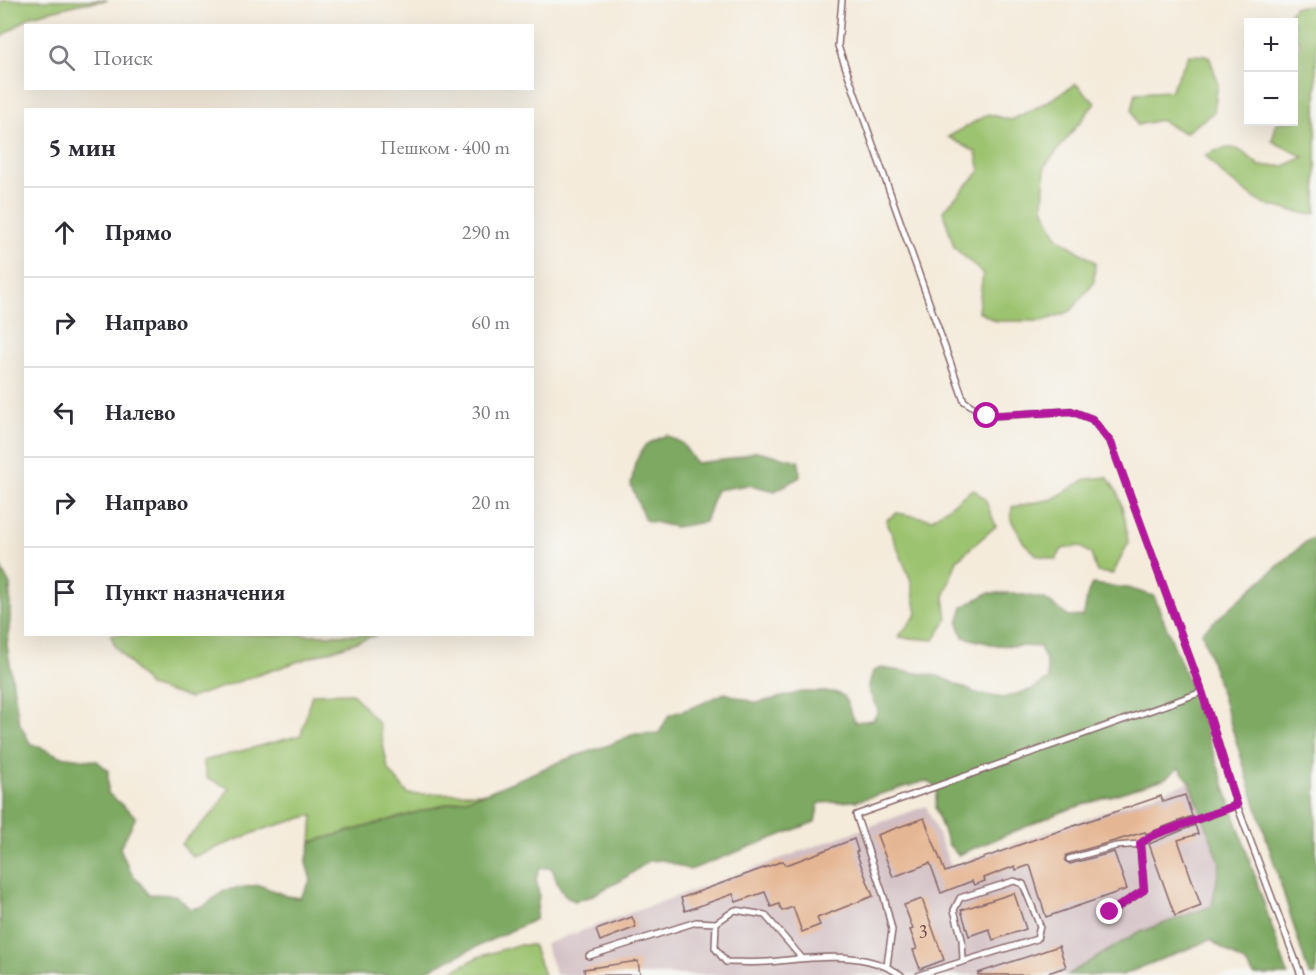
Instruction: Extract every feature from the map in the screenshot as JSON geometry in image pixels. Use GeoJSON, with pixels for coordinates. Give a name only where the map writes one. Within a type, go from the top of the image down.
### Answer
{"type":"FeatureCollection","features":[{"type":"Feature","properties":{"kind":"lane"},"geometry":{"type":"LineString","coordinates":[[842,0],[838,46],[964,400],[987,416],[1071,411],[1092,419],[1111,443],[1202,692],[1237,805],[1300,975]]}},
{"type":"Feature","properties":{"kind":"lane"},"geometry":{"type":"LineString","coordinates":[[886,965],[892,930],[884,897],[856,815],[1202,692]]}},
{"type":"Feature","properties":{"kind":"lane"},"geometry":{"type":"LineString","coordinates":[[1069,859],[1116,846],[1140,844],[1151,836],[1237,805]]}},
{"type":"Feature","properties":{"kind":"lane"},"geometry":{"type":"LineString","coordinates":[[1110,912],[1144,890],[1140,844]]}},
{"type":"Feature","properties":{"kind":"lane"},"geometry":{"type":"LineString","coordinates":[[919,975],[1037,939],[1040,926],[1023,884],[1014,881],[960,898],[954,910],[962,939],[963,960]]}},
{"type":"Feature","properties":{"kind":"lane"},"geometry":{"type":"LineString","coordinates":[[589,956],[696,922],[716,923],[735,910],[765,915],[801,957]]}},
{"type":"Feature","properties":{"kind":"lane"},"geometry":{"type":"LineString","coordinates":[[716,923],[715,948],[726,962],[843,957],[886,965],[901,975]]}},
{"type":"Feature","properties":{"kind":"shaded area"},"geometry":{"type":"Polygon","coordinates":[[[1190,782],[1220,863],[1212,906],[1137,933],[1067,975],[556,975],[545,944],[926,806],[951,866],[1190,782]]]}},
{"type":"Feature","properties":{"kind":"green space"},"geometry":{"type":"Polygon","coordinates":[[[4,0],[108,0],[79,4],[31,16],[0,38],[0,4],[4,0]]]}},
{"type":"Feature","properties":{"kind":"green space"},"geometry":{"type":"Polygon","coordinates":[[[1316,5],[1316,213],[1306,214],[1263,204],[1224,176],[1205,155],[1235,148],[1260,166],[1284,166],[1304,157],[1272,141],[1276,126],[1298,126],[1298,48],[1300,41],[1298,40],[1298,18],[1287,18],[1294,7],[1316,5]]]}},
{"type":"Feature","properties":{"kind":"green space"},"geometry":{"type":"Polygon","coordinates":[[[1189,55],[1209,56],[1218,82],[1214,112],[1185,133],[1160,120],[1137,125],[1132,110],[1136,93],[1170,91],[1189,55]]]}},
{"type":"Feature","properties":{"kind":"green space"},"geometry":{"type":"Polygon","coordinates":[[[1076,84],[1095,103],[1045,166],[1043,207],[1058,238],[1095,262],[1094,283],[1071,311],[1043,321],[995,321],[978,311],[983,274],[954,247],[943,211],[980,171],[976,152],[948,137],[988,114],[1011,120],[1044,104],[1076,84]]]}},
{"type":"Feature","properties":{"kind":"green space"},"geometry":{"type":"Polygon","coordinates":[[[666,435],[682,443],[696,463],[731,459],[757,451],[799,461],[800,477],[775,491],[749,485],[716,490],[705,522],[675,527],[645,520],[631,485],[635,463],[645,445],[666,435]]]}},
{"type":"Feature","properties":{"kind":"green space"},"geometry":{"type":"Polygon","coordinates":[[[1107,477],[1118,493],[1128,543],[1113,574],[1097,572],[1091,554],[1079,546],[1062,549],[1056,560],[1037,555],[1024,543],[1011,520],[1012,507],[1053,499],[1086,479],[1107,477]]]}},
{"type":"Feature","properties":{"kind":"green space"},"geometry":{"type":"Polygon","coordinates":[[[973,489],[985,499],[996,526],[957,560],[944,597],[947,620],[934,640],[898,637],[917,614],[911,581],[886,520],[897,513],[932,519],[973,489]]]}},
{"type":"Feature","properties":{"kind":"green space"},"geometry":{"type":"Polygon","coordinates":[[[1316,537],[1316,975],[1309,975],[1202,632],[1307,541],[1316,537]]]}},
{"type":"Feature","properties":{"kind":"green space"},"geometry":{"type":"Polygon","coordinates":[[[0,566],[10,585],[7,645],[19,722],[30,743],[60,756],[97,761],[108,770],[108,793],[136,817],[120,848],[130,871],[149,894],[176,895],[190,909],[204,906],[225,890],[259,885],[287,896],[300,898],[311,880],[306,863],[311,842],[486,793],[634,734],[659,733],[669,715],[725,693],[757,703],[802,692],[834,692],[844,696],[855,722],[873,720],[878,711],[868,689],[873,671],[881,668],[938,676],[976,693],[1003,698],[1033,689],[1048,679],[1046,661],[1040,647],[995,645],[963,637],[958,623],[963,607],[988,593],[1013,593],[1045,599],[1069,617],[1083,616],[1092,584],[1128,588],[1154,596],[1195,698],[1288,975],[1254,975],[1246,964],[1210,940],[1122,975],[1067,975],[1137,933],[1212,906],[1220,863],[1190,782],[1179,768],[1164,779],[1064,811],[958,855],[948,844],[935,808],[937,788],[926,781],[856,801],[819,803],[815,822],[690,870],[663,860],[649,861],[622,880],[589,897],[575,901],[562,892],[552,868],[540,868],[536,879],[539,894],[536,919],[417,975],[0,975],[0,566]]]}},
{"type":"Feature","properties":{"kind":"green space"},"geometry":{"type":"Polygon","coordinates":[[[112,636],[374,636],[190,698],[149,686],[115,646],[112,636]]]}},
{"type":"Feature","properties":{"kind":"green space"},"geometry":{"type":"Polygon","coordinates":[[[352,693],[379,724],[388,769],[408,794],[486,793],[311,842],[313,815],[264,829],[193,857],[181,844],[216,810],[229,788],[207,778],[203,761],[301,735],[312,694],[352,693]]]}},
{"type":"Feature","properties":{"kind":"green space"},"geometry":{"type":"Polygon","coordinates":[[[517,945],[533,945],[544,975],[445,975],[478,957],[517,945]]]}},
{"type":"Feature","properties":{"kind":"building"},"geometry":{"type":"Polygon","coordinates":[[[1185,795],[1192,816],[1146,834],[1145,832],[1066,855],[1065,861],[1070,864],[1114,852],[1127,889],[1046,917],[1030,865],[1016,870],[1015,866],[984,878],[985,881],[974,885],[972,881],[941,893],[930,863],[893,877],[877,835],[924,818],[945,872],[1161,796],[1163,802],[1185,795]]]}},
{"type":"Feature","properties":{"kind":"building"},"geometry":{"type":"Polygon","coordinates":[[[1195,825],[1198,834],[1178,840],[1201,906],[1175,916],[1149,844],[1195,825]]]}},
{"type":"Feature","properties":{"kind":"building"},"geometry":{"type":"Polygon","coordinates":[[[854,839],[858,851],[856,852],[873,896],[817,918],[820,925],[802,932],[793,907],[782,911],[779,904],[771,907],[765,892],[736,902],[733,894],[685,911],[681,898],[783,861],[785,865],[797,861],[854,839]]]}},
{"type":"Feature","properties":{"kind":"building"},"geometry":{"type":"Polygon","coordinates":[[[1014,893],[1026,929],[993,940],[989,929],[969,936],[961,910],[1014,893]]]}},
{"type":"Feature","properties":{"kind":"building"},"geometry":{"type":"Polygon","coordinates":[[[922,899],[944,960],[920,969],[913,950],[917,949],[910,930],[913,929],[904,905],[922,899]]]}},
{"type":"Feature","properties":{"kind":"building"},"geometry":{"type":"Polygon","coordinates":[[[632,917],[636,927],[600,941],[596,930],[632,917]]]}},
{"type":"Feature","properties":{"kind":"building"},"geometry":{"type":"Polygon","coordinates":[[[1059,946],[1066,967],[1042,975],[978,975],[978,973],[1059,946]]]}},
{"type":"Feature","properties":{"kind":"building"},"geometry":{"type":"Polygon","coordinates":[[[638,961],[640,975],[585,975],[584,969],[638,961]]]}},
{"type":"Feature","properties":{"kind":"route"},"geometry":{"type":"LineString","coordinates":[[987,416],[1071,411],[1092,419],[1111,443],[1202,692],[1237,805],[1151,836],[1140,844],[1144,890],[1110,912]]}}]}
